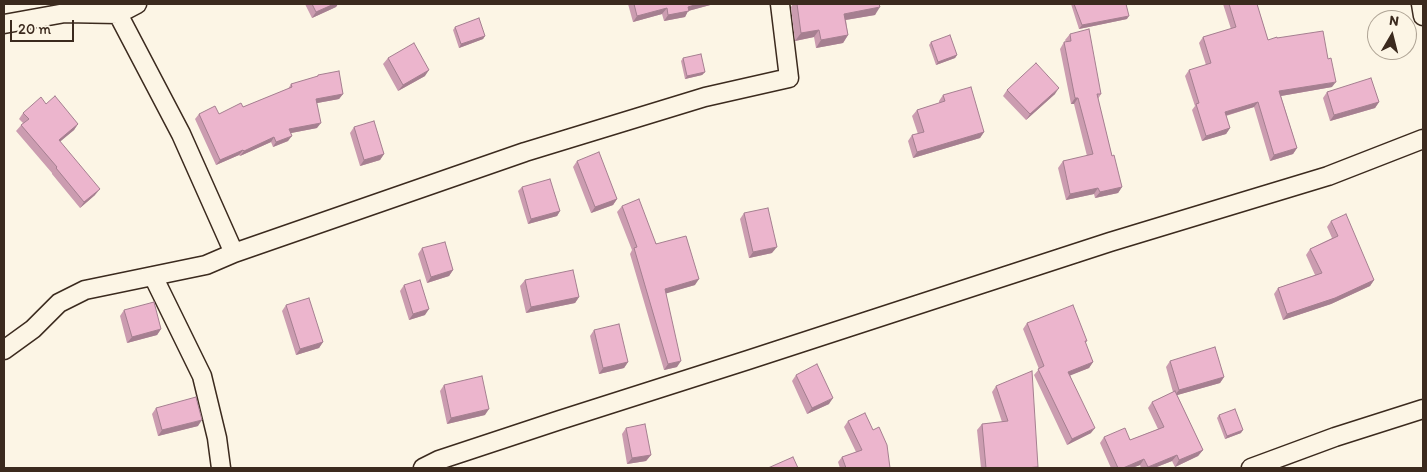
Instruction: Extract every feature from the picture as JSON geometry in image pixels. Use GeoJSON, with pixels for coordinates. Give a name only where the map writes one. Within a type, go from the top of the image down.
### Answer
{"type":"FeatureCollection","features":[{"type":"Feature","properties":{"kind":"street"},"geometry":{"type":"LineString","coordinates":[[4,24],[65,13],[118,14],[137,4]]}},
{"type":"Feature","properties":{"kind":"street"},"geometry":{"type":"LineString","coordinates":[[4,350],[33,329],[59,303],[85,290],[206,265],[234,253],[526,152],[705,97],[789,78],[780,4]]}},
{"type":"Feature","properties":{"kind":"street"},"geometry":{"type":"LineString","coordinates":[[1421,4],[1423,16]]}},
{"type":"Feature","properties":{"kind":"street"},"geometry":{"type":"LineString","coordinates":[[118,14],[182,134],[234,253]]}},
{"type":"Feature","properties":{"kind":"street"},"geometry":{"type":"LineString","coordinates":[[423,468],[439,460],[551,423],[1110,242],[1328,176],[1423,140]]}},
{"type":"Feature","properties":{"kind":"street"},"geometry":{"type":"LineString","coordinates":[[153,276],[202,376],[217,438],[221,468]]}},
{"type":"Feature","properties":{"kind":"street"},"geometry":{"type":"LineString","coordinates":[[1251,468],[1335,437],[1423,409]]}},
{"type":"Feature","properties":{"kind":"building"},"geometry":{"type":"Polygon","coordinates":[[[312,4],[334,4],[316,12],[312,4]]]}},
{"type":"Feature","properties":{"kind":"building"},"geometry":{"type":"Polygon","coordinates":[[[634,4],[698,4],[688,7],[689,11],[668,15],[667,8],[637,16],[634,4]]]}},
{"type":"Feature","properties":{"kind":"building"},"geometry":{"type":"Polygon","coordinates":[[[797,4],[879,4],[880,7],[844,14],[848,35],[821,40],[819,30],[801,33],[797,4]]]}},
{"type":"Feature","properties":{"kind":"building"},"geometry":{"type":"Polygon","coordinates":[[[1074,4],[1126,4],[1129,16],[1082,25],[1074,4]]]}},
{"type":"Feature","properties":{"kind":"building"},"geometry":{"type":"Polygon","coordinates":[[[1229,4],[1257,4],[1268,40],[1277,37],[1323,31],[1328,59],[1331,58],[1336,82],[1279,91],[1297,148],[1274,155],[1258,102],[1225,112],[1230,128],[1206,136],[1196,104],[1199,103],[1189,70],[1211,63],[1203,37],[1236,27],[1229,4]]]}},
{"type":"Feature","properties":{"kind":"building"},"geometry":{"type":"Polygon","coordinates":[[[479,18],[485,36],[461,44],[455,27],[479,18]]]}},
{"type":"Feature","properties":{"kind":"building"},"geometry":{"type":"Polygon","coordinates":[[[1089,29],[1101,94],[1097,94],[1112,156],[1114,155],[1122,187],[1100,192],[1098,188],[1070,194],[1063,161],[1093,154],[1078,98],[1075,98],[1064,42],[1071,41],[1070,34],[1089,29]]]}},
{"type":"Feature","properties":{"kind":"building"},"geometry":{"type":"Polygon","coordinates":[[[950,35],[957,55],[938,62],[931,42],[950,35]]]}},
{"type":"Feature","properties":{"kind":"building"},"geometry":{"type":"Polygon","coordinates":[[[414,43],[429,70],[403,85],[388,58],[414,43]]]}},
{"type":"Feature","properties":{"kind":"building"},"geometry":{"type":"Polygon","coordinates":[[[701,54],[705,72],[687,76],[683,58],[701,54]]]}},
{"type":"Feature","properties":{"kind":"building"},"geometry":{"type":"Polygon","coordinates":[[[1036,63],[1059,88],[1030,114],[1007,90],[1036,63]]]}},
{"type":"Feature","properties":{"kind":"building"},"geometry":{"type":"Polygon","coordinates":[[[339,71],[343,94],[316,99],[321,123],[289,129],[292,136],[276,142],[274,137],[220,160],[199,114],[215,106],[219,114],[241,103],[243,107],[292,87],[291,84],[318,75],[339,71]]]}},
{"type":"Feature","properties":{"kind":"building"},"geometry":{"type":"Polygon","coordinates":[[[1371,78],[1379,102],[1334,115],[1327,92],[1371,78]]]}},
{"type":"Feature","properties":{"kind":"building"},"geometry":{"type":"Polygon","coordinates":[[[971,87],[984,132],[917,152],[912,135],[924,132],[917,110],[945,101],[943,95],[971,87]]]}},
{"type":"Feature","properties":{"kind":"building"},"geometry":{"type":"Polygon","coordinates":[[[55,96],[78,124],[59,140],[100,189],[84,202],[21,125],[29,119],[23,113],[41,97],[46,104],[55,96]]]}},
{"type":"Feature","properties":{"kind":"building"},"geometry":{"type":"Polygon","coordinates":[[[374,121],[384,154],[364,160],[354,127],[374,121]]]}},
{"type":"Feature","properties":{"kind":"building"},"geometry":{"type":"Polygon","coordinates":[[[599,152],[617,199],[595,207],[577,161],[599,152]]]}},
{"type":"Feature","properties":{"kind":"building"},"geometry":{"type":"Polygon","coordinates":[[[550,179],[560,211],[531,219],[522,187],[550,179]]]}},
{"type":"Feature","properties":{"kind":"building"},"geometry":{"type":"Polygon","coordinates":[[[639,199],[656,244],[686,236],[699,279],[665,289],[681,361],[668,364],[634,248],[637,247],[622,206],[639,199]]]}},
{"type":"Feature","properties":{"kind":"building"},"geometry":{"type":"Polygon","coordinates":[[[768,208],[777,247],[753,252],[744,213],[768,208]]]}},
{"type":"Feature","properties":{"kind":"building"},"geometry":{"type":"Polygon","coordinates":[[[1346,214],[1374,280],[1335,298],[1287,314],[1278,288],[1322,273],[1310,249],[1338,236],[1331,221],[1346,214]]]}},
{"type":"Feature","properties":{"kind":"building"},"geometry":{"type":"Polygon","coordinates":[[[445,242],[453,270],[431,277],[422,248],[445,242]]]}},
{"type":"Feature","properties":{"kind":"building"},"geometry":{"type":"Polygon","coordinates":[[[573,270],[579,297],[531,307],[525,280],[573,270]]]}},
{"type":"Feature","properties":{"kind":"building"},"geometry":{"type":"Polygon","coordinates":[[[420,280],[429,309],[413,314],[404,285],[420,280]]]}},
{"type":"Feature","properties":{"kind":"building"},"geometry":{"type":"Polygon","coordinates":[[[309,298],[323,342],[300,349],[286,305],[309,298]]]}},
{"type":"Feature","properties":{"kind":"building"},"geometry":{"type":"Polygon","coordinates":[[[154,302],[161,329],[132,337],[124,310],[154,302]]]}},
{"type":"Feature","properties":{"kind":"building"},"geometry":{"type":"Polygon","coordinates":[[[1073,305],[1093,362],[1068,372],[1095,428],[1072,439],[1038,369],[1044,366],[1027,323],[1073,305]]]}},
{"type":"Feature","properties":{"kind":"building"},"geometry":{"type":"Polygon","coordinates":[[[619,324],[628,362],[603,368],[594,330],[619,324]]]}},
{"type":"Feature","properties":{"kind":"building"},"geometry":{"type":"Polygon","coordinates":[[[1215,347],[1224,377],[1179,390],[1170,361],[1215,347]]]}},
{"type":"Feature","properties":{"kind":"building"},"geometry":{"type":"Polygon","coordinates":[[[817,364],[833,398],[812,408],[796,375],[817,364]]]}},
{"type":"Feature","properties":{"kind":"building"},"geometry":{"type":"Polygon","coordinates":[[[1032,371],[1038,467],[986,468],[982,424],[1008,421],[996,386],[1032,371]]]}},
{"type":"Feature","properties":{"kind":"building"},"geometry":{"type":"Polygon","coordinates":[[[482,376],[489,409],[451,418],[444,385],[482,376]]]}},
{"type":"Feature","properties":{"kind":"building"},"geometry":{"type":"Polygon","coordinates":[[[1175,391],[1203,450],[1179,460],[1177,455],[1148,467],[1144,459],[1123,468],[1118,468],[1104,437],[1125,428],[1130,440],[1164,427],[1152,402],[1175,391]]]}},
{"type":"Feature","properties":{"kind":"building"},"geometry":{"type":"Polygon","coordinates":[[[196,397],[202,420],[162,430],[156,408],[196,397]]]}},
{"type":"Feature","properties":{"kind":"building"},"geometry":{"type":"Polygon","coordinates":[[[1235,409],[1243,430],[1227,436],[1219,415],[1235,409]]]}},
{"type":"Feature","properties":{"kind":"building"},"geometry":{"type":"Polygon","coordinates":[[[865,413],[873,430],[879,427],[887,445],[890,468],[846,468],[842,457],[862,450],[848,421],[865,413]]]}},
{"type":"Feature","properties":{"kind":"building"},"geometry":{"type":"Polygon","coordinates":[[[645,424],[651,455],[632,458],[626,428],[645,424]]]}},
{"type":"Feature","properties":{"kind":"building"},"geometry":{"type":"Polygon","coordinates":[[[793,457],[798,468],[768,468],[793,457]]]}}]}
